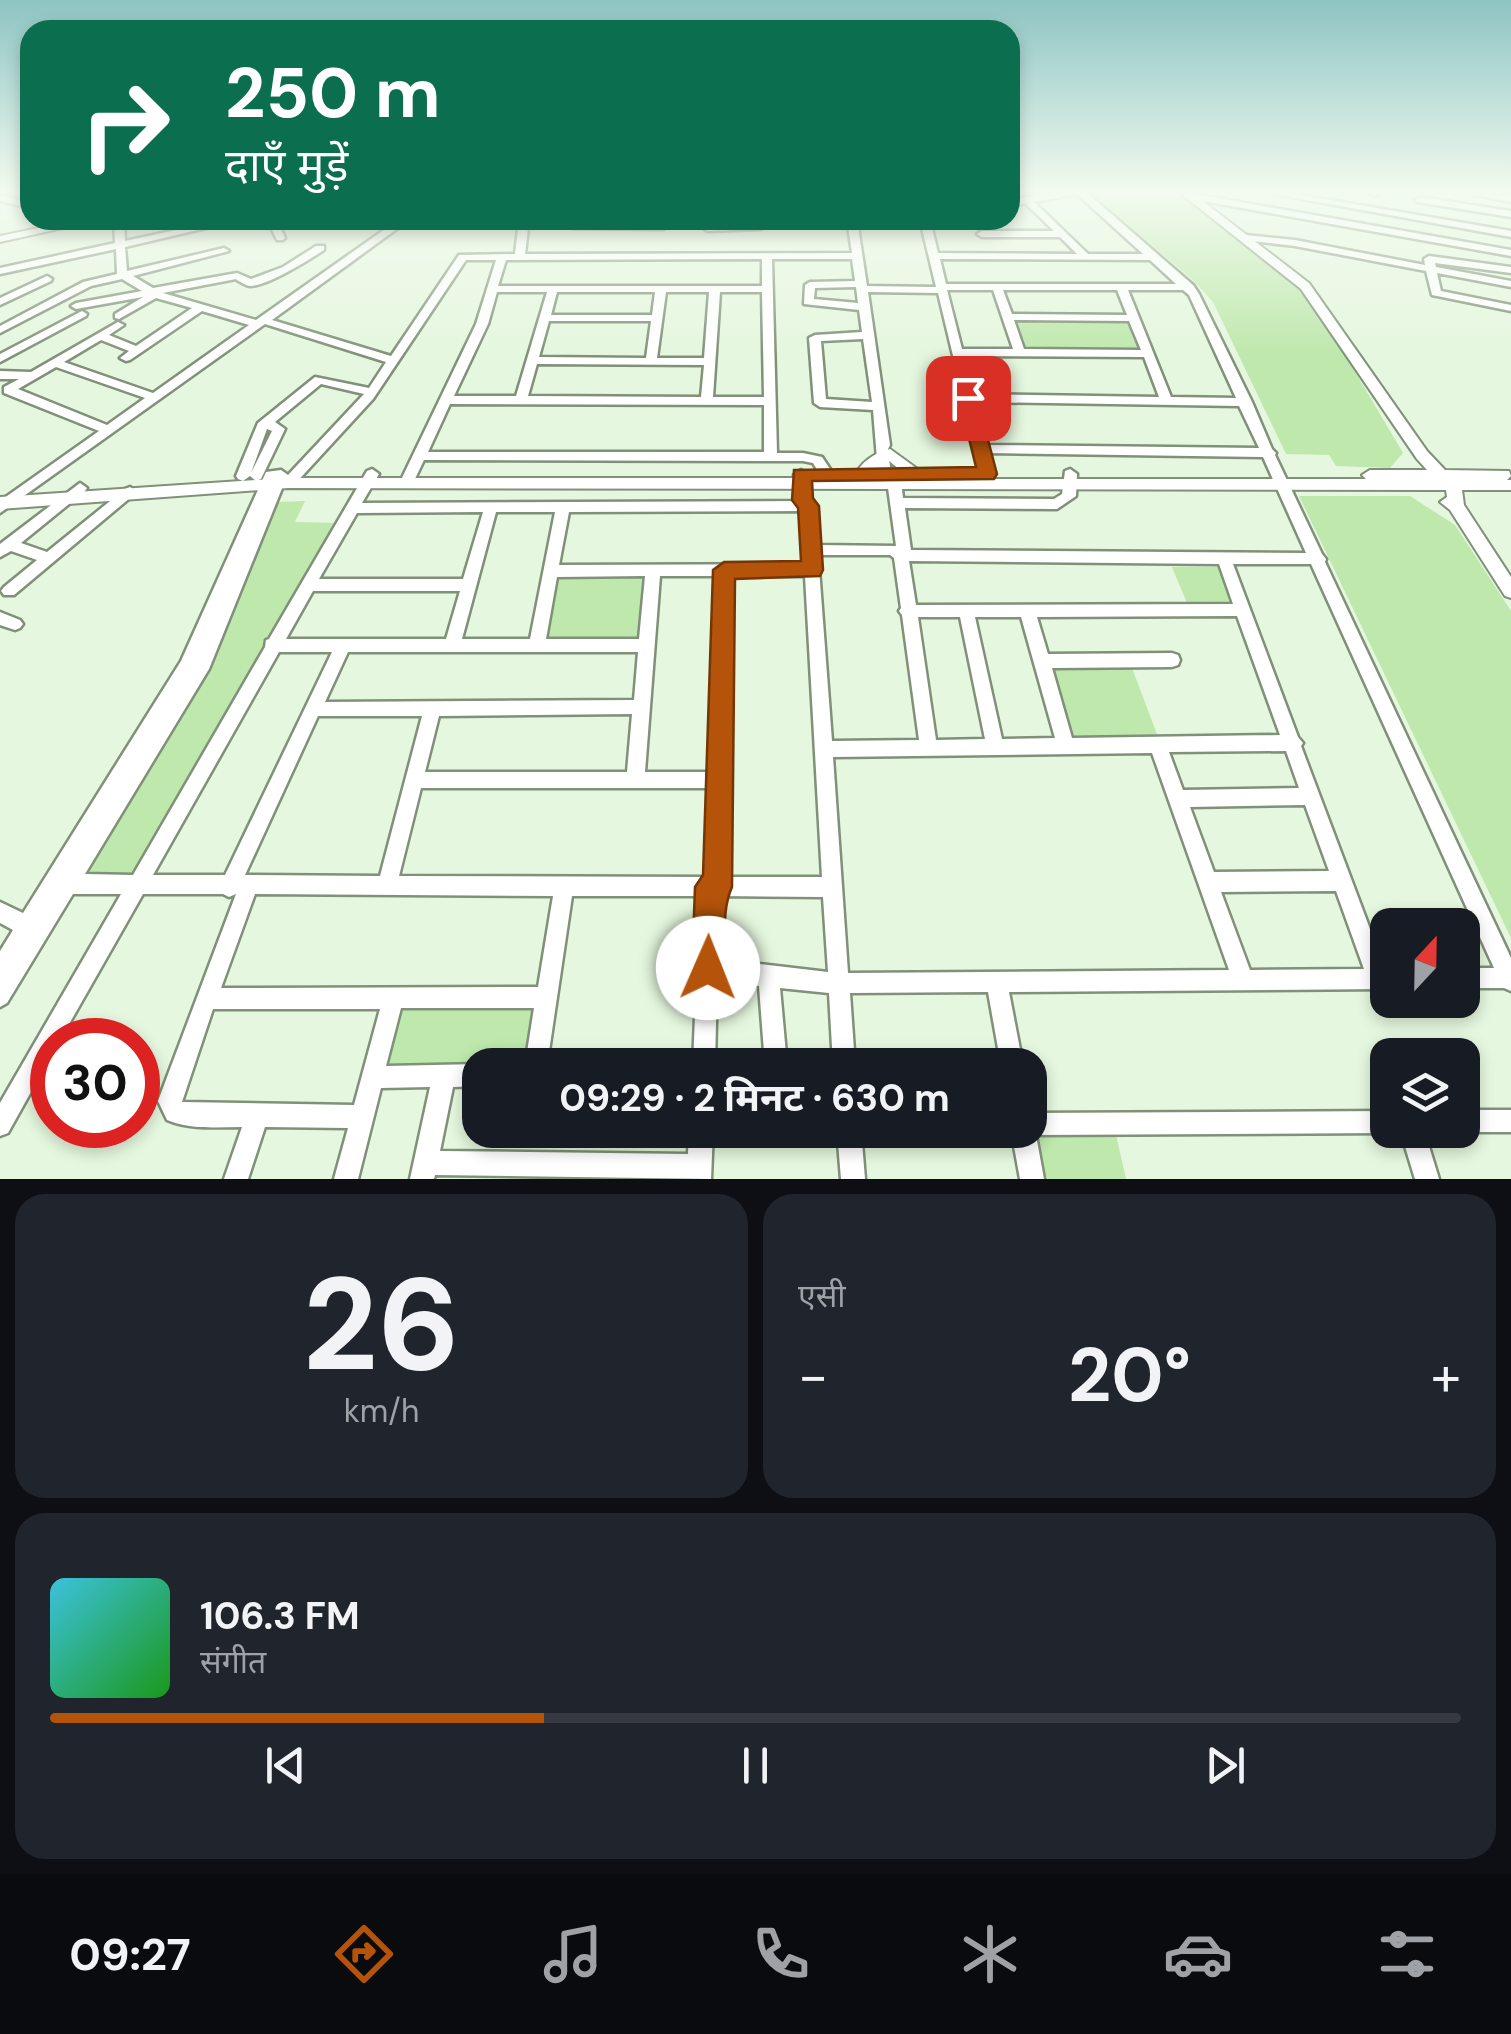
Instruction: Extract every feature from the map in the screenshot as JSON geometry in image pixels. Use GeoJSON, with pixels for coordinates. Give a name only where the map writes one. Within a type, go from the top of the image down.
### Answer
{"type":"FeatureCollection","features":[{"type":"Feature","properties":{"kind":"main road"},"geometry":{"type":"LineString","coordinates":[[1257,247],[1314,296],[1511,591]]}},
{"type":"Feature","properties":{"kind":"main road"},"geometry":{"type":"LineString","coordinates":[[861,476],[885,451],[914,474]]}},
{"type":"Feature","properties":{"kind":"main road"},"geometry":{"type":"LineString","coordinates":[[812,478],[861,476],[890,480],[914,474],[987,474],[1070,478]]}},
{"type":"Feature","properties":{"kind":"main road"},"geometry":{"type":"LineString","coordinates":[[1443,486],[1511,474]]}},
{"type":"Feature","properties":{"kind":"main road"},"geometry":{"type":"LineString","coordinates":[[74,492],[130,492],[272,478]]}},
{"type":"Feature","properties":{"kind":"main road"},"geometry":{"type":"LineString","coordinates":[[6,500],[272,478],[1070,478],[1511,486]]}},
{"type":"Feature","properties":{"kind":"street"},"geometry":{"type":"LineString","coordinates":[[0,271],[107,247]]}},
{"type":"Feature","properties":{"kind":"street"},"geometry":{"type":"LineString","coordinates":[[120,247],[122,274]]}},
{"type":"Feature","properties":{"kind":"street"},"geometry":{"type":"LineString","coordinates":[[6,500],[367,247]]}},
{"type":"Feature","properties":{"kind":"street"},"geometry":{"type":"LineString","coordinates":[[520,256],[521,247]]}},
{"type":"Feature","properties":{"kind":"street"},"geometry":{"type":"LineString","coordinates":[[570,256],[572,247]]}},
{"type":"Feature","properties":{"kind":"street"},"geometry":{"type":"LineString","coordinates":[[660,256],[661,247]]}},
{"type":"Feature","properties":{"kind":"street"},"geometry":{"type":"LineString","coordinates":[[707,247],[707,256]]}},
{"type":"Feature","properties":{"kind":"street"},"geometry":{"type":"LineString","coordinates":[[742,256],[747,247]]}},
{"type":"Feature","properties":{"kind":"street"},"geometry":{"type":"LineString","coordinates":[[855,247],[885,451],[898,503],[907,610],[929,748]]}},
{"type":"Feature","properties":{"kind":"street"},"geometry":{"type":"LineString","coordinates":[[932,247],[987,474]]}},
{"type":"Feature","properties":{"kind":"street"},"geometry":{"type":"LineString","coordinates":[[986,247],[989,257]]}},
{"type":"Feature","properties":{"kind":"street"},"geometry":{"type":"LineString","coordinates":[[1076,247],[1086,257]]}},
{"type":"Feature","properties":{"kind":"street"},"geometry":{"type":"LineString","coordinates":[[1143,247],[1188,287],[1246,402],[1510,980],[1480,979]]}},
{"type":"Feature","properties":{"kind":"street"},"geometry":{"type":"LineString","coordinates":[[1311,247],[1511,284]]}},
{"type":"Feature","properties":{"kind":"street"},"geometry":{"type":"LineString","coordinates":[[1478,247],[1511,253]]}},
{"type":"Feature","properties":{"kind":"street"},"geometry":{"type":"LineString","coordinates":[[2,369],[79,310],[238,276],[251,283],[320,248]]}},
{"type":"Feature","properties":{"kind":"street"},"geometry":{"type":"LineString","coordinates":[[0,330],[83,286],[224,251]]}},
{"type":"Feature","properties":{"kind":"street"},"geometry":{"type":"LineString","coordinates":[[309,256],[342,265]]}},
{"type":"Feature","properties":{"kind":"street"},"geometry":{"type":"LineString","coordinates":[[409,478],[482,324],[502,256]]}},
{"type":"Feature","properties":{"kind":"street"},"geometry":{"type":"LineString","coordinates":[[610,288],[617,256]]}},
{"type":"Feature","properties":{"kind":"street"},"geometry":{"type":"LineString","coordinates":[[766,256],[771,457]]}},
{"type":"Feature","properties":{"kind":"street"},"geometry":{"type":"LineString","coordinates":[[272,478],[371,392],[460,258],[856,256]]}},
{"type":"Feature","properties":{"kind":"street"},"geometry":{"type":"LineString","coordinates":[[934,256],[1156,258]]}},
{"type":"Feature","properties":{"kind":"street"},"geometry":{"type":"LineString","coordinates":[[1511,270],[1429,258],[1438,294],[1511,308]]}},
{"type":"Feature","properties":{"kind":"street"},"geometry":{"type":"LineString","coordinates":[[122,274],[154,293],[393,360]]}},
{"type":"Feature","properties":{"kind":"street"},"geometry":{"type":"LineString","coordinates":[[0,302],[47,279]]}},
{"type":"Feature","properties":{"kind":"street"},"geometry":{"type":"LineString","coordinates":[[864,306],[808,302],[809,285],[1188,287]]}},
{"type":"Feature","properties":{"kind":"street"},"geometry":{"type":"LineString","coordinates":[[997,287],[1020,353]]}},
{"type":"Feature","properties":{"kind":"street"},"geometry":{"type":"LineString","coordinates":[[1121,287],[1168,401]]}},
{"type":"Feature","properties":{"kind":"street"},"geometry":{"type":"LineString","coordinates":[[493,288],[767,289]]}},
{"type":"Feature","properties":{"kind":"street"},"geometry":{"type":"LineString","coordinates":[[520,400],[553,288]]}},
{"type":"Feature","properties":{"kind":"street"},"geometry":{"type":"LineString","coordinates":[[651,361],[661,288]]}},
{"type":"Feature","properties":{"kind":"street"},"geometry":{"type":"LineString","coordinates":[[707,401],[714,288]]}},
{"type":"Feature","properties":{"kind":"street"},"geometry":{"type":"LineString","coordinates":[[109,431],[8,390],[100,336],[154,293]]}},
{"type":"Feature","properties":{"kind":"street"},"geometry":{"type":"LineString","coordinates":[[100,336],[132,354],[201,307]]}},
{"type":"Feature","properties":{"kind":"street"},"geometry":{"type":"LineString","coordinates":[[1008,317],[1134,318]]}},
{"type":"Feature","properties":{"kind":"street"},"geometry":{"type":"LineString","coordinates":[[544,318],[657,318]]}},
{"type":"Feature","properties":{"kind":"street"},"geometry":{"type":"LineString","coordinates":[[868,336],[815,338],[820,402],[879,406]]}},
{"type":"Feature","properties":{"kind":"street"},"geometry":{"type":"LineString","coordinates":[[957,352],[1148,354]]}},
{"type":"Feature","properties":{"kind":"street"},"geometry":{"type":"LineString","coordinates":[[532,360],[710,362]]}},
{"type":"Feature","properties":{"kind":"street"},"geometry":{"type":"LineString","coordinates":[[57,363],[156,398]]}},
{"type":"Feature","properties":{"kind":"street"},"geometry":{"type":"LineString","coordinates":[[2,369],[30,376]]}},
{"type":"Feature","properties":{"kind":"street"},"geometry":{"type":"LineString","coordinates":[[0,996],[61,884],[203,664],[272,478],[278,429],[266,423],[320,380],[371,392]]}},
{"type":"Feature","properties":{"kind":"street"},"geometry":{"type":"LineString","coordinates":[[968,398],[1246,402]]}},
{"type":"Feature","properties":{"kind":"street"},"geometry":{"type":"LineString","coordinates":[[445,400],[770,401]]}},
{"type":"Feature","properties":{"kind":"street"},"geometry":{"type":"LineString","coordinates":[[980,449],[1270,453]]}},
{"type":"Feature","properties":{"kind":"street"},"geometry":{"type":"LineString","coordinates":[[419,456],[771,457],[813,458],[822,463],[812,478],[814,499],[808,506],[843,1048]]}},
{"type":"Feature","properties":{"kind":"street"},"geometry":{"type":"LineString","coordinates":[[0,1126],[370,478]]}},
{"type":"Feature","properties":{"kind":"street"},"geometry":{"type":"LineString","coordinates":[[898,503],[1056,504],[1067,500],[1070,478]]}},
{"type":"Feature","properties":{"kind":"street"},"geometry":{"type":"LineString","coordinates":[[5,549],[74,492]]}},
{"type":"Feature","properties":{"kind":"street"},"geometry":{"type":"LineString","coordinates":[[8,591],[130,492]]}},
{"type":"Feature","properties":{"kind":"street"},"geometry":{"type":"LineString","coordinates":[[354,508],[808,506]]}},
{"type":"Feature","properties":{"kind":"street"},"geometry":{"type":"LineString","coordinates":[[452,646],[491,507]]}},
{"type":"Feature","properties":{"kind":"street"},"geometry":{"type":"LineString","coordinates":[[537,646],[563,507]]}},
{"type":"Feature","properties":{"kind":"street"},"geometry":{"type":"LineString","coordinates":[[5,549],[48,558]]}},
{"type":"Feature","properties":{"kind":"street"},"geometry":{"type":"LineString","coordinates":[[551,572],[724,570],[893,550],[902,555],[1319,559]]}},
{"type":"Feature","properties":{"kind":"street"},"geometry":{"type":"LineString","coordinates":[[1225,561],[1370,947]]}},
{"type":"Feature","properties":{"kind":"street"},"geometry":{"type":"LineString","coordinates":[[705,1048],[719,780],[724,570]]}},
{"type":"Feature","properties":{"kind":"street"},"geometry":{"type":"LineString","coordinates":[[635,780],[653,571]]}},
{"type":"Feature","properties":{"kind":"street"},"geometry":{"type":"LineString","coordinates":[[308,585],[469,585]]}},
{"type":"Feature","properties":{"kind":"street"},"geometry":{"type":"LineString","coordinates":[[907,610],[1244,610]]}},
{"type":"Feature","properties":{"kind":"street"},"geometry":{"type":"LineString","coordinates":[[966,610],[995,747]]}},
{"type":"Feature","properties":{"kind":"street"},"geometry":{"type":"LineString","coordinates":[[1026,610],[1066,746]]}},
{"type":"Feature","properties":{"kind":"street"},"geometry":{"type":"LineString","coordinates":[[272,645],[646,646]]}},
{"type":"Feature","properties":{"kind":"street"},"geometry":{"type":"LineString","coordinates":[[343,646],[312,709],[239,887],[206,998],[169,1101],[176,1112],[362,1117]]}},
{"type":"Feature","properties":{"kind":"street"},"geometry":{"type":"LineString","coordinates":[[1041,661],[1172,660]]}},
{"type":"Feature","properties":{"kind":"street"},"geometry":{"type":"LineString","coordinates":[[312,709],[641,707]]}},
{"type":"Feature","properties":{"kind":"street"},"geometry":{"type":"LineString","coordinates":[[387,886],[432,708]]}},
{"type":"Feature","properties":{"kind":"street"},"geometry":{"type":"LineString","coordinates":[[823,749],[1294,743]]}},
{"type":"Feature","properties":{"kind":"street"},"geometry":{"type":"LineString","coordinates":[[1158,745],[1243,980]]}},
{"type":"Feature","properties":{"kind":"street"},"geometry":{"type":"LineString","coordinates":[[414,780],[719,780]]}},
{"type":"Feature","properties":{"kind":"street"},"geometry":{"type":"LineString","coordinates":[[1178,799],[1313,796]]}},
{"type":"Feature","properties":{"kind":"street"},"geometry":{"type":"LineString","coordinates":[[1208,882],[1343,881]]}},
{"type":"Feature","properties":{"kind":"street"},"geometry":{"type":"LineString","coordinates":[[61,884],[832,887]]}},
{"type":"Feature","properties":{"kind":"street"},"geometry":{"type":"LineString","coordinates":[[0,970],[27,926],[61,884]]}},
{"type":"Feature","properties":{"kind":"street"},"geometry":{"type":"LineString","coordinates":[[538,1048],[564,887]]}},
{"type":"Feature","properties":{"kind":"street"},"geometry":{"type":"LineString","coordinates":[[0,912],[27,926]]}},
{"type":"Feature","properties":{"kind":"street"},"geometry":{"type":"LineString","coordinates":[[708,968],[838,983],[1370,979]]}},
{"type":"Feature","properties":{"kind":"street"},"geometry":{"type":"LineString","coordinates":[[768,977],[774,1048]]}},
{"type":"Feature","properties":{"kind":"street"},"geometry":{"type":"LineString","coordinates":[[997,982],[1009,1048]]}},
{"type":"Feature","properties":{"kind":"street"},"geometry":{"type":"LineString","coordinates":[[206,998],[546,997]]}},
{"type":"Feature","properties":{"kind":"street"},"geometry":{"type":"LineString","coordinates":[[346,1179],[393,998]]}},
{"type":"Feature","properties":{"kind":"street"},"geometry":{"type":"LineString","coordinates":[[444,1076],[424,1171],[699,1172]]}},
{"type":"Feature","properties":{"kind":"street"},"geometry":{"type":"LineString","coordinates":[[373,1077],[462,1076]]}},
{"type":"Feature","properties":{"kind":"street"},"geometry":{"type":"LineString","coordinates":[[236,1179],[256,1117]]}},
{"type":"Feature","properties":{"kind":"street"},"geometry":{"type":"LineString","coordinates":[[1480,1122],[1511,1121]]}},
{"type":"Feature","properties":{"kind":"street"},"geometry":{"type":"LineString","coordinates":[[1047,1124],[1370,1122]]}},
{"type":"Feature","properties":{"kind":"street"},"geometry":{"type":"LineString","coordinates":[[850,1148],[853,1179]]}},
{"type":"Feature","properties":{"kind":"street"},"geometry":{"type":"LineString","coordinates":[[1026,1148],[1032,1179]]}},
{"type":"Feature","properties":{"kind":"street"},"geometry":{"type":"LineString","coordinates":[[1418,1148],[1427,1179]]}},
{"type":"Feature","properties":{"kind":"green space"},"geometry":{"type":"Polygon","coordinates":[[[1154,247],[1249,247],[1288,276],[1328,326],[1403,453],[1390,468],[1336,466],[1329,455],[1286,454],[1213,302],[1154,247]]]}},
{"type":"Feature","properties":{"kind":"green space"},"geometry":{"type":"Polygon","coordinates":[[[1011,320],[1131,320],[1142,350],[1022,349],[1011,320]]]}},
{"type":"Feature","properties":{"kind":"green space"},"geometry":{"type":"Polygon","coordinates":[[[1299,496],[1410,496],[1455,525],[1511,611],[1511,938],[1299,496]]]}},
{"type":"Feature","properties":{"kind":"green space"},"geometry":{"type":"Polygon","coordinates":[[[305,501],[295,522],[338,523],[133,876],[90,876],[90,865],[276,502],[305,501]]]}},
{"type":"Feature","properties":{"kind":"green space"},"geometry":{"type":"Polygon","coordinates":[[[1172,567],[1221,567],[1235,604],[1187,603],[1172,567]]]}},
{"type":"Feature","properties":{"kind":"green space"},"geometry":{"type":"Polygon","coordinates":[[[556,577],[648,577],[642,638],[545,639],[556,577]]]}},
{"type":"Feature","properties":{"kind":"green space"},"geometry":{"type":"Polygon","coordinates":[[[1132,668],[1158,737],[1072,739],[1051,669],[1132,668]]]}},
{"type":"Feature","properties":{"kind":"green space"},"geometry":{"type":"Polygon","coordinates":[[[537,1006],[531,1048],[462,1048],[462,1066],[385,1067],[399,1007],[537,1006]]]}},
{"type":"Feature","properties":{"kind":"green space"},"geometry":{"type":"Polygon","coordinates":[[[1116,1135],[1126,1179],[1044,1179],[1039,1148],[1047,1148],[1047,1136],[1116,1135]]]}},
{"type":"Feature","properties":{"kind":"route"},"geometry":{"type":"LineString","coordinates":[[708,968],[710,887],[717,887],[724,570],[812,570],[808,506],[802,500],[801,474],[987,474],[968,398]]}}]}
